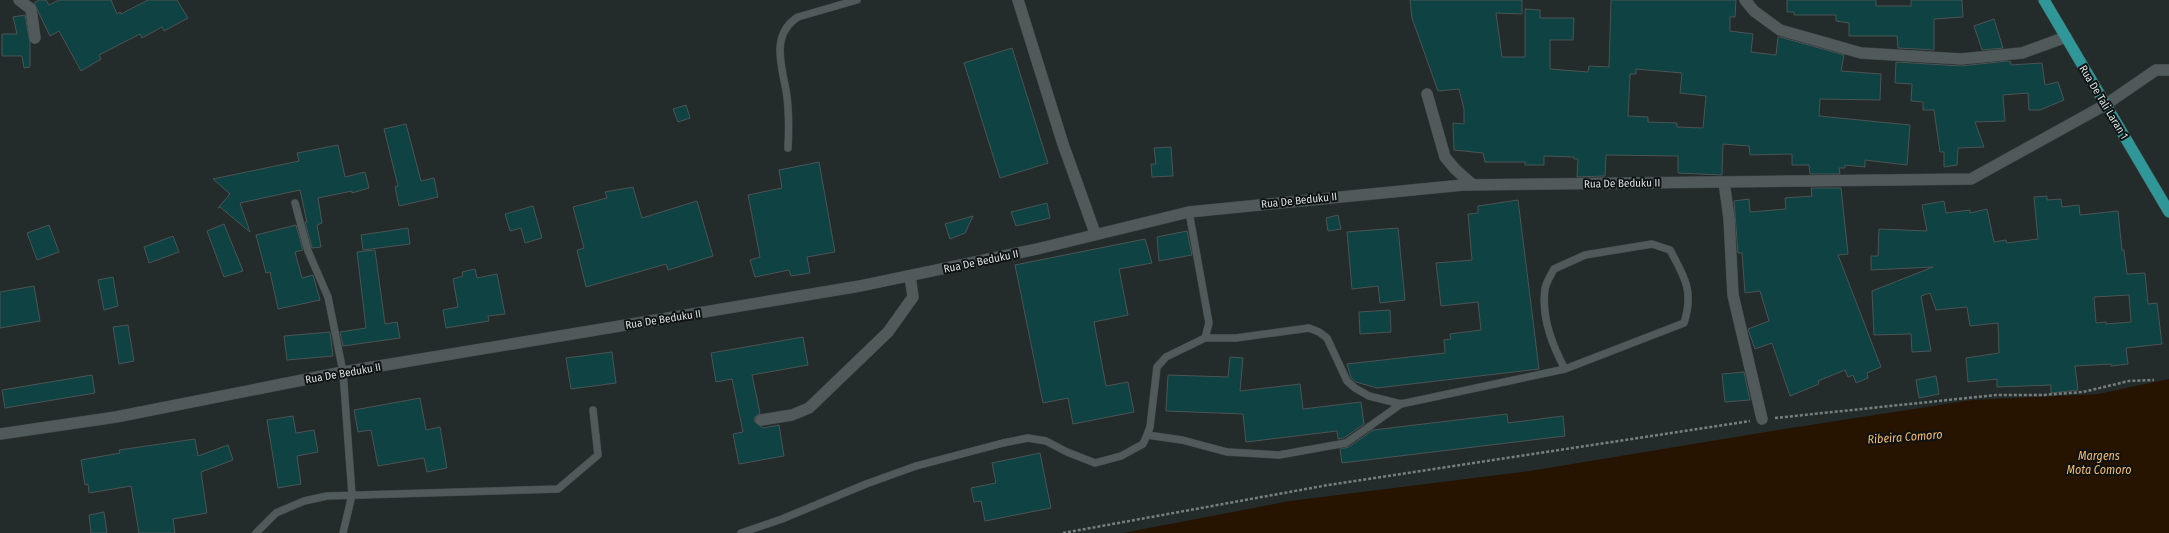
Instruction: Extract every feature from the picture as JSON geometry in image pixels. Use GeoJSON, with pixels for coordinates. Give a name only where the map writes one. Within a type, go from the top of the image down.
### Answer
{"type":"FeatureCollection","features":[{"type":"Feature","properties":{"kind":"main road","name":"Rua De Tali Laran 1"},"geometry":{"type":"LineString","coordinates":[[2044,0],[2167,207]]}},
{"type":"Feature","properties":{"kind":"street"},"geometry":{"type":"LineString","coordinates":[[19,0],[31,9],[35,38]]}},
{"type":"Feature","properties":{"kind":"street"},"geometry":{"type":"LineString","coordinates":[[1018,0],[1063,144],[1095,234]]}},
{"type":"Feature","properties":{"kind":"street"},"geometry":{"type":"LineString","coordinates":[[1745,0],[1754,11],[1780,30],[1861,53],[1961,60],[2022,53],[2066,37]]}},
{"type":"Feature","properties":{"kind":"street"},"geometry":{"type":"LineString","coordinates":[[2105,105],[2156,70],[2169,70]]}},
{"type":"Feature","properties":{"kind":"street"},"geometry":{"type":"LineString","coordinates":[[1428,94],[1444,157],[1473,185]]}},
{"type":"Feature","properties":{"kind":"street","name":"Rua De Beduku II"},"geometry":{"type":"LineString","coordinates":[[0,434],[116,416],[343,372],[860,286],[1037,249],[1189,212],[1327,197],[1473,185],[1971,179],[2105,105]]}},
{"type":"Feature","properties":{"kind":"street"},"geometry":{"type":"LineString","coordinates":[[1724,182],[1729,218],[1733,295],[1762,419]]}},
{"type":"Feature","properties":{"kind":"street"},"geometry":{"type":"LineString","coordinates":[[761,420],[792,415],[809,408],[862,355],[888,332],[913,297],[910,276]]}},
{"type":"Feature","properties":{"kind":"lane"},"geometry":{"type":"LineString","coordinates":[[788,148],[787,102],[780,59],[780,38],[783,30],[790,22],[798,17],[857,0]]}},
{"type":"Feature","properties":{"kind":"lane"},"geometry":{"type":"LineString","coordinates":[[295,204],[308,251],[328,297],[343,372],[352,495],[343,533]]}},
{"type":"Feature","properties":{"kind":"lane"},"geometry":{"type":"LineString","coordinates":[[1189,212],[1209,324],[1205,338]]}},
{"type":"Feature","properties":{"kind":"lane"},"geometry":{"type":"LineString","coordinates":[[1147,435],[1182,440],[1227,452],[1279,455],[1346,443],[1402,404],[1564,369],[1684,323],[1690,306],[1686,280],[1670,250],[1652,244],[1585,255],[1554,269],[1545,288],[1546,317],[1553,347],[1564,369]]}},
{"type":"Feature","properties":{"kind":"lane"},"geometry":{"type":"LineString","coordinates":[[741,533],[782,519],[866,484],[916,466],[1003,442],[1028,438],[1046,441],[1067,452],[1095,463],[1121,456],[1143,444],[1147,435],[1150,427],[1156,368],[1166,357],[1205,338],[1236,338],[1309,328],[1319,332],[1327,338],[1347,381],[1369,396],[1402,404]]}},
{"type":"Feature","properties":{"kind":"lane"},"geometry":{"type":"LineString","coordinates":[[256,533],[276,513],[304,500],[327,496],[558,489],[598,455],[593,410]]}},
{"type":"Feature","properties":{"kind":"path"},"geometry":{"type":"LineString","coordinates":[[1063,533],[1328,485],[1762,419],[1996,394],[2043,395],[2083,392],[2129,381],[2154,380]]}},
{"type":"Feature","properties":{"kind":"water","name":"Margens Mota Comoro"},"geometry":{"type":"Polygon","coordinates":[[[2169,379],[2169,533],[1123,533],[1290,501],[1530,471],[1972,400],[2098,394],[2169,379]]]}},
{"type":"Feature","properties":{"kind":"building"},"geometry":{"type":"Polygon","coordinates":[[[39,0],[46,0],[49,5],[59,0],[111,0],[117,14],[120,12],[121,14],[148,0],[177,0],[188,18],[164,31],[162,27],[142,38],[140,34],[99,55],[101,59],[81,71],[59,31],[50,36],[34,3],[39,0]]]}},
{"type":"Feature","properties":{"kind":"building"},"geometry":{"type":"Polygon","coordinates":[[[1410,0],[1522,0],[1522,14],[1496,13],[1502,57],[1525,57],[1525,9],[1540,10],[1540,18],[1574,18],[1573,40],[1550,40],[1550,69],[1588,72],[1589,66],[1609,67],[1611,0],[1736,0],[1735,17],[1730,17],[1730,31],[1753,34],[1751,52],[1776,55],[1778,37],[1780,37],[1844,55],[1841,71],[1881,74],[1880,100],[1820,99],[1819,116],[1910,125],[1907,165],[1865,160],[1865,167],[1845,165],[1845,168],[1839,168],[1840,174],[1810,174],[1809,165],[1792,165],[1792,154],[1750,155],[1749,146],[1723,144],[1722,175],[1678,173],[1678,156],[1606,155],[1605,176],[1577,177],[1578,159],[1574,159],[1574,157],[1544,156],[1544,165],[1525,165],[1525,162],[1485,162],[1483,153],[1454,150],[1453,123],[1464,124],[1464,109],[1459,89],[1438,91],[1412,18],[1410,0]],[[1636,69],[1636,74],[1630,74],[1628,116],[1648,117],[1648,122],[1677,123],[1677,127],[1703,128],[1706,96],[1680,93],[1682,73],[1636,69]]]}},
{"type":"Feature","properties":{"kind":"building"},"geometry":{"type":"Polygon","coordinates":[[[1787,0],[1876,0],[1876,6],[1911,6],[1911,0],[1962,0],[1963,17],[1934,19],[1934,50],[1898,48],[1897,36],[1849,36],[1849,23],[1836,21],[1836,15],[1794,15],[1794,12],[1787,12],[1787,0]]]}},
{"type":"Feature","properties":{"kind":"building"},"geometry":{"type":"Polygon","coordinates":[[[25,15],[30,43],[30,67],[24,68],[22,56],[2,56],[2,34],[17,34],[13,17],[25,15]]]}},
{"type":"Feature","properties":{"kind":"building"},"geometry":{"type":"Polygon","coordinates":[[[1994,19],[2003,48],[1982,50],[1974,26],[1994,19]]]}},
{"type":"Feature","properties":{"kind":"building"},"geometry":{"type":"Polygon","coordinates":[[[1012,48],[1048,163],[1000,178],[964,63],[1012,48]]]}},
{"type":"Feature","properties":{"kind":"building"},"geometry":{"type":"Polygon","coordinates":[[[2007,61],[2011,62],[2011,65],[2042,63],[2045,85],[2058,82],[2064,100],[2040,110],[2029,110],[2028,93],[2003,95],[2005,121],[1975,122],[1984,147],[1958,148],[1957,165],[1944,167],[1944,152],[1940,152],[1934,110],[1923,110],[1923,102],[1911,101],[1912,84],[1895,83],[1896,62],[1961,66],[2007,61]]]}},
{"type":"Feature","properties":{"kind":"building"},"geometry":{"type":"Polygon","coordinates":[[[686,105],[690,118],[678,122],[673,109],[686,105]]]}},
{"type":"Feature","properties":{"kind":"building"},"geometry":{"type":"Polygon","coordinates":[[[406,124],[421,181],[434,178],[438,197],[399,206],[395,187],[398,186],[384,129],[406,124]]]}},
{"type":"Feature","properties":{"kind":"building"},"geometry":{"type":"Polygon","coordinates":[[[338,145],[345,177],[365,172],[369,188],[352,193],[352,191],[318,198],[322,223],[317,225],[321,247],[312,248],[305,222],[307,222],[300,190],[240,203],[250,232],[220,207],[218,208],[230,194],[213,179],[299,161],[297,153],[338,145]]]}},
{"type":"Feature","properties":{"kind":"building"},"geometry":{"type":"Polygon","coordinates":[[[1171,147],[1173,176],[1152,177],[1151,164],[1156,164],[1154,148],[1171,147]]]}},
{"type":"Feature","properties":{"kind":"building"},"geometry":{"type":"Polygon","coordinates":[[[819,162],[835,252],[807,257],[810,273],[791,276],[789,270],[755,277],[750,260],[760,257],[748,195],[782,188],[779,170],[819,162]]]}},
{"type":"Feature","properties":{"kind":"building"},"geometry":{"type":"Polygon","coordinates":[[[633,187],[642,218],[697,201],[713,256],[668,270],[666,264],[586,287],[577,250],[584,248],[573,207],[607,198],[605,192],[633,187]]]}},
{"type":"Feature","properties":{"kind":"building"},"geometry":{"type":"Polygon","coordinates":[[[1811,188],[1841,188],[1848,254],[1838,255],[1881,367],[1867,373],[1868,378],[1856,383],[1853,375],[1848,377],[1845,370],[1818,381],[1819,384],[1790,396],[1772,343],[1755,349],[1748,329],[1769,321],[1760,291],[1745,293],[1742,253],[1738,253],[1734,201],[1749,199],[1750,212],[1786,209],[1785,198],[1812,196],[1811,188]]]}},
{"type":"Feature","properties":{"kind":"building"},"geometry":{"type":"Polygon","coordinates":[[[2047,196],[2047,200],[2061,199],[2062,207],[2079,205],[2080,215],[2118,211],[2122,250],[2124,250],[2127,274],[2145,273],[2148,304],[2157,303],[2162,344],[2126,348],[2128,364],[2111,366],[2111,364],[2075,366],[2078,390],[2051,393],[2051,385],[1997,387],[1997,379],[1968,382],[1966,358],[1999,353],[1998,323],[1970,326],[1967,307],[1936,310],[1930,293],[1921,296],[1931,351],[1912,352],[1911,334],[1874,335],[1872,291],[1933,267],[1871,270],[1871,256],[1878,256],[1879,229],[1927,231],[1922,205],[1944,201],[1946,213],[1970,210],[1970,213],[1987,209],[1994,242],[2006,240],[2007,243],[2038,239],[2034,197],[2047,196]],[[2129,295],[2094,297],[2096,323],[2106,322],[2106,324],[2131,322],[2129,295]]]}},
{"type":"Feature","properties":{"kind":"building"},"geometry":{"type":"Polygon","coordinates":[[[1518,200],[1539,369],[1377,388],[1356,382],[1351,378],[1347,364],[1445,353],[1444,340],[1451,339],[1450,334],[1481,330],[1478,302],[1441,306],[1436,263],[1472,260],[1468,214],[1478,213],[1478,206],[1518,200]]]}},
{"type":"Feature","properties":{"kind":"building"},"geometry":{"type":"Polygon","coordinates":[[[1047,203],[1050,218],[1016,226],[1011,212],[1047,203]]]}},
{"type":"Feature","properties":{"kind":"building"},"geometry":{"type":"Polygon","coordinates":[[[533,206],[542,238],[525,243],[521,228],[510,231],[505,214],[533,206]]]}},
{"type":"Feature","properties":{"kind":"building"},"geometry":{"type":"Polygon","coordinates":[[[1338,215],[1341,229],[1328,231],[1326,218],[1338,215]]]}},
{"type":"Feature","properties":{"kind":"building"},"geometry":{"type":"Polygon","coordinates":[[[973,216],[965,233],[950,239],[945,224],[973,216]]]}},
{"type":"Feature","properties":{"kind":"building"},"geometry":{"type":"Polygon","coordinates":[[[224,224],[243,271],[224,277],[207,231],[224,224]]]}},
{"type":"Feature","properties":{"kind":"building"},"geometry":{"type":"Polygon","coordinates":[[[49,225],[59,252],[37,260],[27,233],[49,225]]]}},
{"type":"Feature","properties":{"kind":"building"},"geometry":{"type":"Polygon","coordinates":[[[296,225],[303,250],[295,252],[302,278],[313,275],[320,300],[278,309],[270,272],[266,273],[256,235],[296,225]]]}},
{"type":"Feature","properties":{"kind":"building"},"geometry":{"type":"Polygon","coordinates":[[[408,228],[410,244],[363,250],[361,235],[408,228]]]}},
{"type":"Feature","properties":{"kind":"building"},"geometry":{"type":"Polygon","coordinates":[[[1398,228],[1405,300],[1380,303],[1378,286],[1352,289],[1347,232],[1398,228]]]}},
{"type":"Feature","properties":{"kind":"building"},"geometry":{"type":"Polygon","coordinates":[[[1187,231],[1192,255],[1159,261],[1157,237],[1187,231]]]}},
{"type":"Feature","properties":{"kind":"building"},"geometry":{"type":"Polygon","coordinates":[[[173,236],[179,252],[149,263],[144,247],[173,236]]]}},
{"type":"Feature","properties":{"kind":"building"},"geometry":{"type":"Polygon","coordinates":[[[1145,239],[1152,263],[1119,269],[1128,315],[1094,322],[1106,386],[1128,382],[1134,412],[1073,424],[1068,398],[1043,403],[1015,265],[1145,239]]]}},
{"type":"Feature","properties":{"kind":"building"},"geometry":{"type":"Polygon","coordinates":[[[375,250],[385,324],[397,322],[400,338],[343,346],[340,332],[366,328],[357,252],[375,250]]]}},
{"type":"Feature","properties":{"kind":"building"},"geometry":{"type":"Polygon","coordinates":[[[475,269],[477,278],[497,274],[505,314],[488,316],[489,321],[446,328],[443,310],[458,307],[453,279],[463,276],[462,272],[475,269]]]}},
{"type":"Feature","properties":{"kind":"building"},"geometry":{"type":"Polygon","coordinates":[[[113,277],[118,306],[104,310],[98,280],[113,277]]]}},
{"type":"Feature","properties":{"kind":"building"},"geometry":{"type":"Polygon","coordinates":[[[34,286],[40,321],[0,328],[0,292],[34,286]]]}},
{"type":"Feature","properties":{"kind":"building"},"geometry":{"type":"Polygon","coordinates":[[[1390,310],[1391,332],[1360,334],[1359,312],[1390,310]]]}},
{"type":"Feature","properties":{"kind":"building"},"geometry":{"type":"Polygon","coordinates":[[[128,325],[134,361],[119,364],[113,327],[128,325]]]}},
{"type":"Feature","properties":{"kind":"building"},"geometry":{"type":"Polygon","coordinates":[[[330,332],[333,356],[287,360],[284,336],[330,332]]]}},
{"type":"Feature","properties":{"kind":"building"},"geometry":{"type":"Polygon","coordinates":[[[803,337],[808,365],[752,375],[760,413],[755,417],[754,421],[763,428],[779,425],[784,456],[739,464],[733,434],[743,432],[732,379],[716,382],[711,353],[803,337]]]}},
{"type":"Feature","properties":{"kind":"building"},"geometry":{"type":"Polygon","coordinates":[[[612,352],[616,383],[571,389],[566,358],[612,352]]]}},
{"type":"Feature","properties":{"kind":"building"},"geometry":{"type":"Polygon","coordinates":[[[1230,357],[1243,358],[1240,391],[1300,384],[1303,409],[1361,402],[1364,424],[1344,438],[1338,439],[1337,431],[1246,442],[1243,414],[1166,411],[1168,375],[1228,377],[1230,357]]]}},
{"type":"Feature","properties":{"kind":"building"},"geometry":{"type":"Polygon","coordinates":[[[1744,372],[1750,400],[1725,402],[1722,374],[1744,372]]]}},
{"type":"Feature","properties":{"kind":"building"},"geometry":{"type":"Polygon","coordinates":[[[92,375],[95,393],[5,408],[2,390],[92,375]]]}},
{"type":"Feature","properties":{"kind":"building"},"geometry":{"type":"Polygon","coordinates":[[[1936,376],[1939,394],[1919,398],[1916,380],[1936,376]]]}},
{"type":"Feature","properties":{"kind":"building"},"geometry":{"type":"Polygon","coordinates":[[[420,398],[426,430],[440,427],[447,468],[427,472],[424,458],[378,466],[371,430],[358,432],[354,410],[420,398]]]}},
{"type":"Feature","properties":{"kind":"building"},"geometry":{"type":"Polygon","coordinates":[[[1507,414],[1508,423],[1563,416],[1565,436],[1342,463],[1340,449],[1349,447],[1373,430],[1507,414]]]}},
{"type":"Feature","properties":{"kind":"building"},"geometry":{"type":"Polygon","coordinates":[[[293,416],[296,433],[314,430],[318,452],[297,456],[301,484],[278,488],[267,420],[293,416]]]}},
{"type":"Feature","properties":{"kind":"building"},"geometry":{"type":"Polygon","coordinates":[[[195,439],[198,456],[228,445],[233,460],[201,472],[207,513],[173,519],[175,533],[139,533],[131,486],[89,493],[88,484],[85,485],[81,460],[120,453],[119,450],[195,439]]]}},
{"type":"Feature","properties":{"kind":"building"},"geometry":{"type":"Polygon","coordinates":[[[1040,453],[1051,508],[985,521],[981,501],[974,502],[971,488],[996,483],[992,463],[1040,453]]]}},
{"type":"Feature","properties":{"kind":"building"},"geometry":{"type":"Polygon","coordinates":[[[104,512],[107,533],[91,533],[89,515],[104,512]]]}},
{"type":"Feature","properties":{"kind":"water label","name":"Ribeira Comoro"},"geometry":{"type":"Point","coordinates":[1905,437]}}]}
